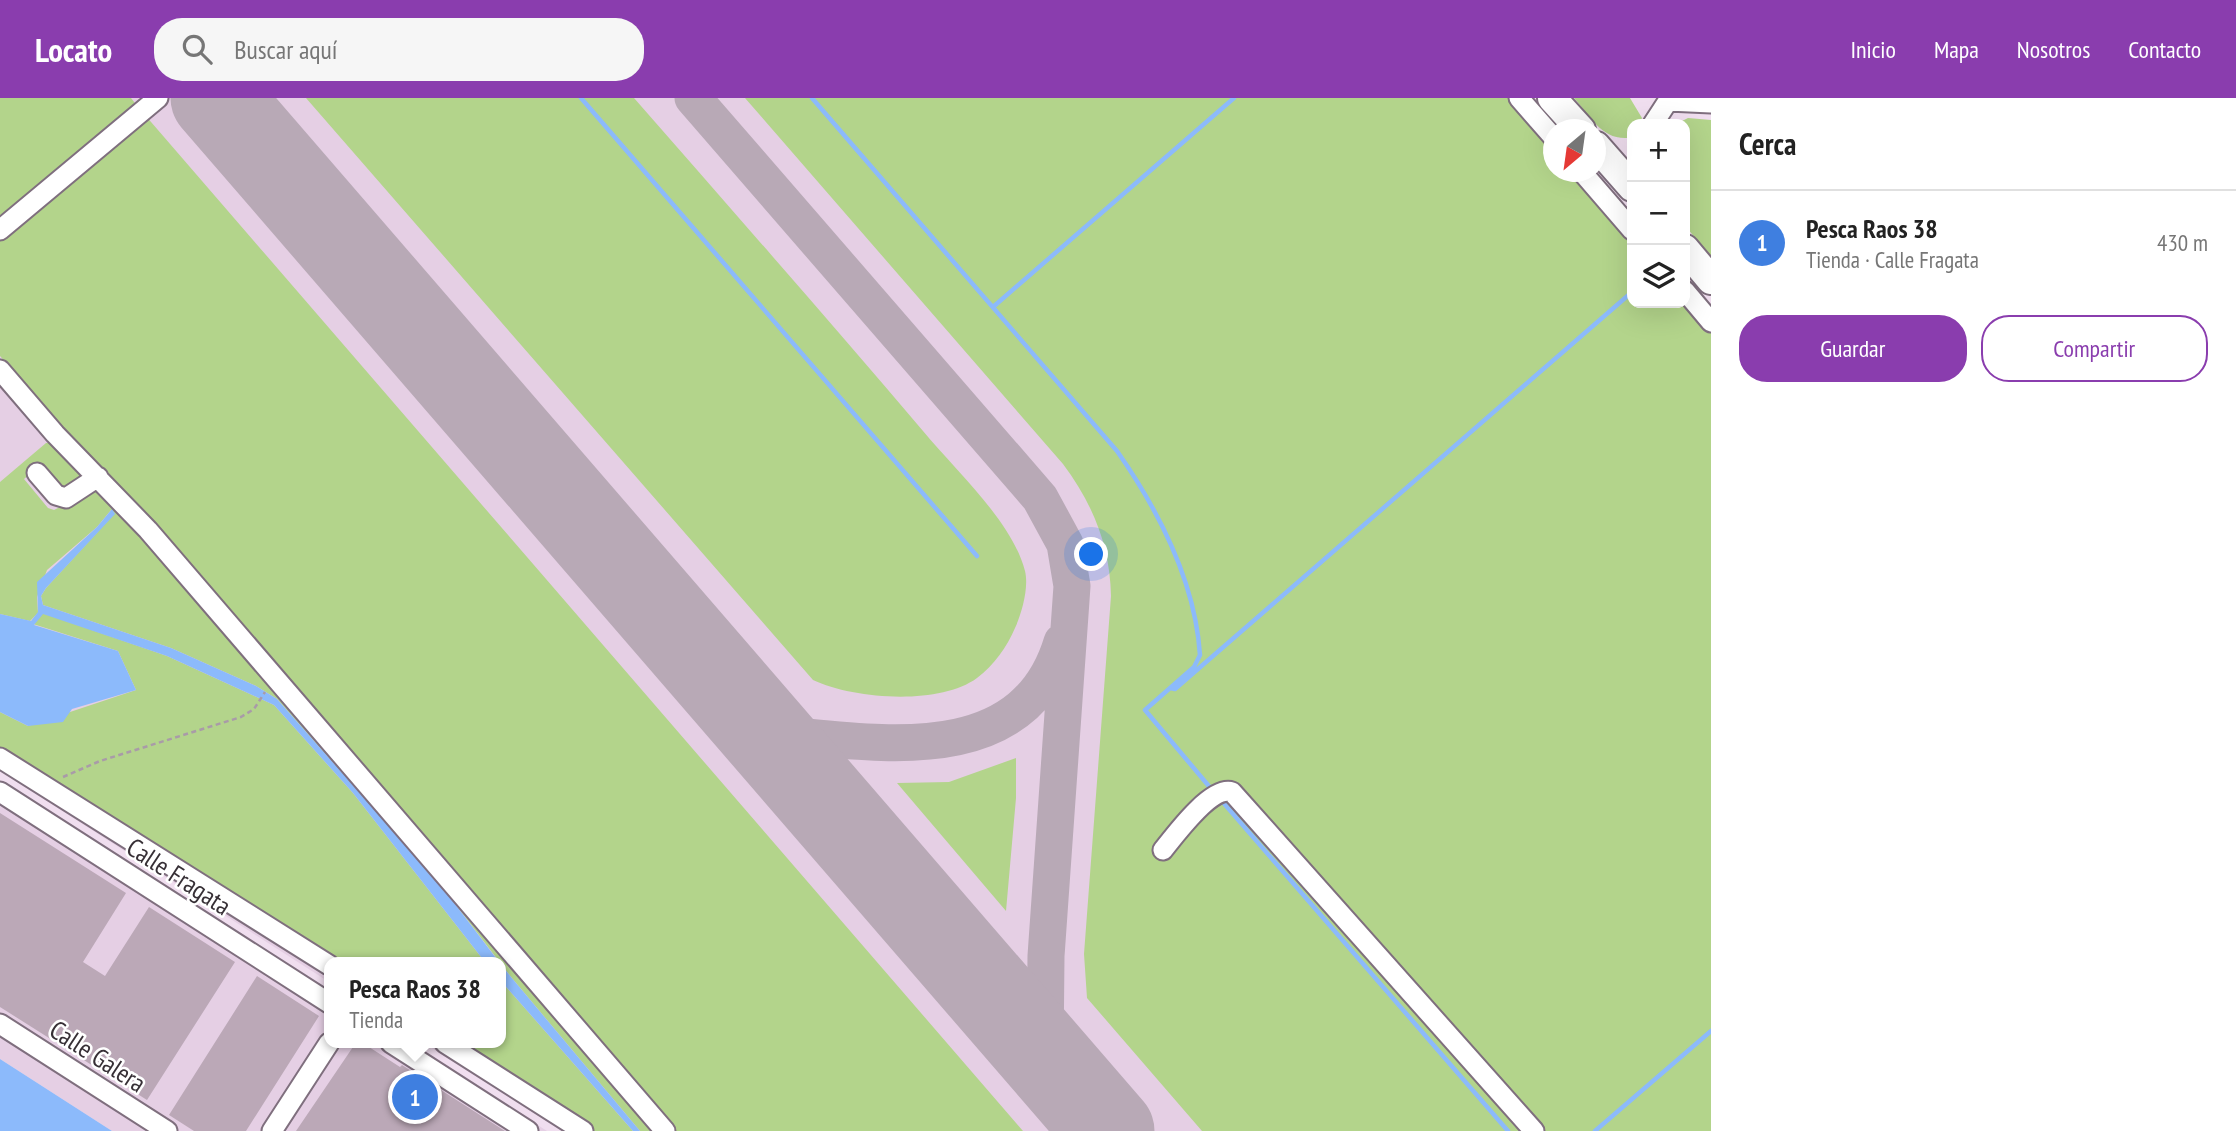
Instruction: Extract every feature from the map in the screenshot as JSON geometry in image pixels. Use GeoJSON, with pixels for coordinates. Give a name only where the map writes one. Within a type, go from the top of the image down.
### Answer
{"type":"FeatureCollection","features":[{"type":"Feature","properties":{"kind":"highway"},"geometry":{"type":"LineString","coordinates":[[1552,98],[1571,119]]}},
{"type":"Feature","properties":{"kind":"highway"},"geometry":{"type":"LineString","coordinates":[[1606,155],[1627,171]]}},
{"type":"Feature","properties":{"kind":"highway"},"geometry":{"type":"LineString","coordinates":[[1690,255],[1711,280]]}},
{"type":"Feature","properties":{"kind":"street"},"geometry":{"type":"LineString","coordinates":[[0,230],[158,98]]}},
{"type":"Feature","properties":{"kind":"street"},"geometry":{"type":"LineString","coordinates":[[1519,98],[1543,126]]}},
{"type":"Feature","properties":{"kind":"street"},"geometry":{"type":"LineString","coordinates":[[1655,119],[1665,99],[1711,103]]}},
{"type":"Feature","properties":{"kind":"street"},"geometry":{"type":"LineString","coordinates":[[1591,182],[1627,224]]}},
{"type":"Feature","properties":{"kind":"street"},"geometry":{"type":"LineString","coordinates":[[1690,297],[1711,322]]}},
{"type":"Feature","properties":{"kind":"street"},"geometry":{"type":"LineString","coordinates":[[0,370],[55,434],[157,540],[665,1131]]}},
{"type":"Feature","properties":{"kind":"street"},"geometry":{"type":"LineString","coordinates":[[37,473],[56,495],[66,498],[98,477]]}},
{"type":"Feature","properties":{"kind":"street"},"geometry":{"type":"LineString","coordinates":[[0,758],[324,962]]}},
{"type":"Feature","properties":{"kind":"street","name":"Calle Fragata"},"geometry":{"type":"LineString","coordinates":[[0,792],[324,1000]]}},
{"type":"Feature","properties":{"kind":"street"},"geometry":{"type":"LineString","coordinates":[[1163,850],[1201,807],[1218,793],[1232,792],[1534,1131]]}},
{"type":"Feature","properties":{"kind":"street","name":"Calle Galera"},"geometry":{"type":"LineString","coordinates":[[0,1024],[167,1131]]}},
{"type":"Feature","properties":{"kind":"street"},"geometry":{"type":"LineString","coordinates":[[272,1131],[326,1048]]}},
{"type":"Feature","properties":{"kind":"street"},"geometry":{"type":"LineString","coordinates":[[399,1048],[528,1131]]}},
{"type":"Feature","properties":{"kind":"street"},"geometry":{"type":"LineString","coordinates":[[453,1048],[583,1131]]}},
{"type":"Feature","properties":{"kind":"path"},"geometry":{"type":"LineString","coordinates":[[45,787],[100,761],[241,718],[261,701],[266,688]]}},
{"type":"Feature","properties":{"kind":"shaded area"},"geometry":{"type":"Polygon","coordinates":[[[0,98],[1522,98],[1543,147],[1543,182],[1560,182],[1627,295],[1627,308],[1632,308],[1711,1131],[562,1131],[432,1048],[506,1048],[506,957],[324,957],[324,979],[0,771],[0,98]]]}},
{"type":"Feature","properties":{"kind":"shaded area"},"geometry":{"type":"Polygon","coordinates":[[[0,781],[324,988],[324,1048],[418,1048],[547,1131],[112,1131],[0,1059],[0,781]]]}},
{"type":"Feature","properties":{"kind":"green space"},"geometry":{"type":"Polygon","coordinates":[[[0,98],[131,98],[138,107],[0,224],[0,98]]]}},
{"type":"Feature","properties":{"kind":"green space"},"geometry":{"type":"Polygon","coordinates":[[[306,98],[634,98],[996,515],[1018,552],[1026,577],[1022,608],[1004,649],[977,678],[961,687],[941,693],[896,697],[872,695],[830,687],[813,680],[306,98]]]}},
{"type":"Feature","properties":{"kind":"green space"},"geometry":{"type":"Polygon","coordinates":[[[745,98],[1514,98],[1543,132],[1543,182],[1586,182],[1627,229],[1627,308],[1690,308],[1711,327],[1711,1131],[1202,1131],[1087,998],[1084,954],[1111,596],[1107,560],[1098,526],[1083,494],[1063,464],[745,98]]]}},
{"type":"Feature","properties":{"kind":"green space"},"geometry":{"type":"Polygon","coordinates":[[[1574,98],[1630,98],[1642,118],[1627,119],[1627,138],[1619,138],[1606,132],[1606,119],[1591,119],[1574,98]]]}},
{"type":"Feature","properties":{"kind":"green space"},"geometry":{"type":"Polygon","coordinates":[[[145,115],[1023,1131],[675,1131],[0,356],[0,236],[145,115]]]}},
{"type":"Feature","properties":{"kind":"green space"},"geometry":{"type":"Polygon","coordinates":[[[1688,118],[1711,120],[1711,256],[1690,232],[1690,119],[1686,119],[1688,118]]]}},
{"type":"Feature","properties":{"kind":"green space"},"geometry":{"type":"Polygon","coordinates":[[[46,443],[52,443],[85,473],[67,492],[39,466],[24,479],[48,508],[54,510],[98,488],[105,489],[662,1131],[640,1131],[511,977],[506,970],[506,957],[496,957],[439,883],[277,699],[256,686],[171,648],[43,605],[41,596],[46,588],[114,514],[111,510],[97,527],[47,570],[37,597],[38,613],[30,621],[0,614],[0,482],[46,443]]]}},
{"type":"Feature","properties":{"kind":"green space"},"geometry":{"type":"Polygon","coordinates":[[[43,613],[167,656],[274,705],[353,793],[481,957],[324,957],[0,755],[0,712],[28,726],[136,690],[118,651],[33,624],[43,613]]]}},
{"type":"Feature","properties":{"kind":"green space"},"geometry":{"type":"Polygon","coordinates":[[[1016,758],[1016,798],[1006,911],[897,783],[949,782],[1016,758]]]}},
{"type":"Feature","properties":{"kind":"green space"},"geometry":{"type":"Polygon","coordinates":[[[506,987],[633,1131],[587,1131],[459,1048],[506,1048],[506,987]]]}},
{"type":"Feature","properties":{"kind":"water"},"geometry":{"type":"Polygon","coordinates":[[[112,509],[115,514],[46,588],[41,596],[43,605],[171,648],[256,686],[277,699],[439,883],[495,957],[481,957],[353,793],[274,705],[167,656],[43,614],[34,625],[118,651],[136,690],[72,709],[63,722],[28,726],[0,712],[0,614],[31,621],[38,612],[37,582],[97,527],[112,509]]]}},
{"type":"Feature","properties":{"kind":"water"},"geometry":{"type":"Polygon","coordinates":[[[506,970],[640,1131],[633,1131],[506,987],[506,970]]]}},
{"type":"Feature","properties":{"kind":"water"},"geometry":{"type":"Polygon","coordinates":[[[0,1059],[112,1131],[0,1131],[0,1059]]]}},
{"type":"Feature","properties":{"kind":"building"},"geometry":{"type":"Polygon","coordinates":[[[0,813],[126,893],[83,962],[105,976],[149,907],[235,962],[147,1100],[0,1007],[0,813]]]}},
{"type":"Feature","properties":{"kind":"building"},"geometry":{"type":"Polygon","coordinates":[[[257,976],[319,1016],[246,1131],[194,1131],[169,1115],[257,976]]]}},
{"type":"Feature","properties":{"kind":"building"},"geometry":{"type":"Polygon","coordinates":[[[352,1048],[371,1048],[505,1131],[296,1131],[352,1048]]]}},
{"type":"Feature","properties":{"kind":"waterway"},"geometry":{"type":"LineString","coordinates":[[581,98],[977,556]]}},
{"type":"Feature","properties":{"kind":"waterway"},"geometry":{"type":"LineString","coordinates":[[812,98],[1117,451],[1147,498],[1183,573],[1197,627],[1200,655],[1194,667],[1145,710],[1213,791]]}},
{"type":"Feature","properties":{"kind":"waterway"},"geometry":{"type":"LineString","coordinates":[[993,307],[1234,98]]}},
{"type":"Feature","properties":{"kind":"waterway"},"geometry":{"type":"LineString","coordinates":[[1170,688],[1175,689],[1627,296]]}},
{"type":"Feature","properties":{"kind":"waterway"},"geometry":{"type":"LineString","coordinates":[[1221,800],[1508,1131]]}},
{"type":"Feature","properties":{"kind":"waterway"},"geometry":{"type":"LineString","coordinates":[[1595,1131],[1711,1031]]}},
{"type":"Feature","properties":{"kind":"taxiway"},"geometry":{"type":"LineString","coordinates":[[693,98],[1040,498],[1065,544],[1072,586],[1046,956],[1045,1056]]}},
{"type":"Feature","properties":{"kind":"taxiway"},"geometry":{"type":"LineString","coordinates":[[765,733],[894,743],[938,740],[978,731],[1013,713],[1042,684],[1062,642]]}},
{"type":"Feature","properties":{"kind":"runway"},"geometry":{"type":"LineString","coordinates":[[216,98],[1109,1131]]}},
{"type":"Feature","properties":{"kind":"place","name":"Pesca Raos 38"},"geometry":{"type":"Point","coordinates":[415,1097]}}]}
